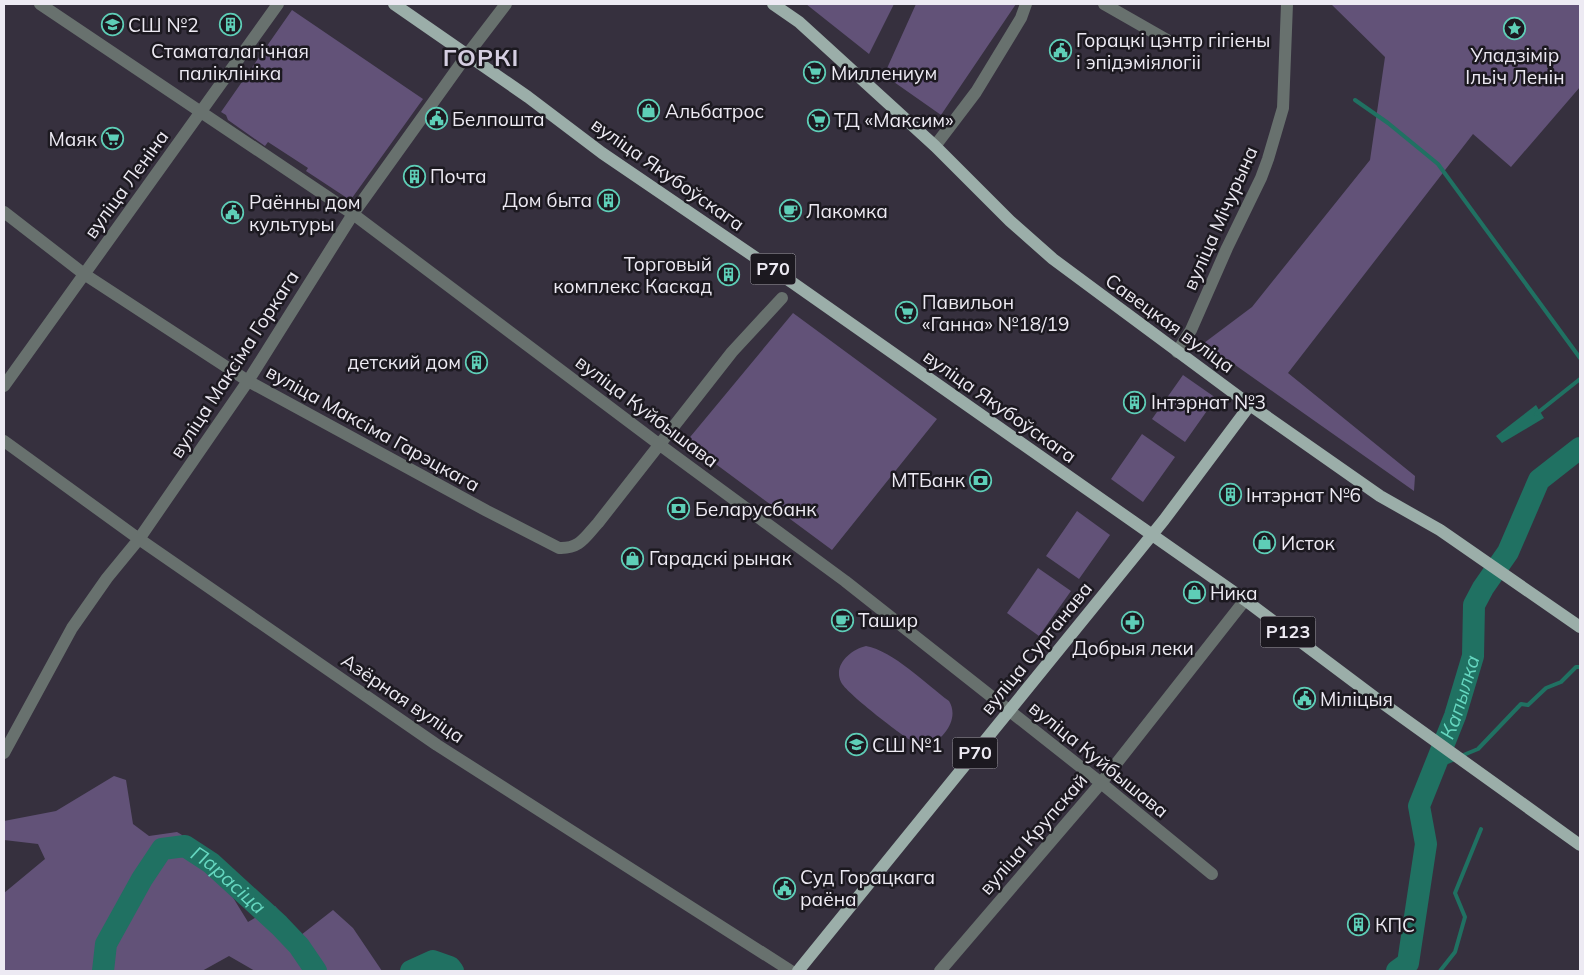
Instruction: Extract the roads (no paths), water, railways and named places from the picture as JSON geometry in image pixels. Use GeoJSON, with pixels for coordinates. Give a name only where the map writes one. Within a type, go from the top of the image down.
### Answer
{"type":"FeatureCollection","features":[{"type":"Feature","properties":{"kind":"main road","name":"вуліца Якубоўскага"},"geometry":{"type":"LineString","coordinates":[[394,4],[528,97],[609,158],[792,283],[1245,600],[1580,845]]}},
{"type":"Feature","properties":{"kind":"main road","name":"Савецкая вуліца"},"geometry":{"type":"LineString","coordinates":[[773,4],[799,22],[935,146],[1010,221],[1053,259],[1250,405],[1380,496],[1440,530],[1580,627]]}},
{"type":"Feature","properties":{"kind":"main road","name":"вуліца Сурганава"},"geometry":{"type":"LineString","coordinates":[[798,971],[1152,535],[1250,405]]}},
{"type":"Feature","properties":{"kind":"street","name":"вуліца Куйбышава"},"geometry":{"type":"LineString","coordinates":[[40,4],[354,214],[660,445],[846,581],[1010,710],[1212,874]]}},
{"type":"Feature","properties":{"kind":"street","name":"вуліца Леніна"},"geometry":{"type":"LineString","coordinates":[[4,386],[278,4]]}},
{"type":"Feature","properties":{"kind":"street","name":"вуліца Максіма Горкага"},"geometry":{"type":"LineString","coordinates":[[4,753],[72,628],[107,578],[139,539],[248,381],[354,214],[467,55],[506,4]]}},
{"type":"Feature","properties":{"kind":"street"},"geometry":{"type":"LineString","coordinates":[[935,146],[976,92],[1021,18],[1026,4]]}},
{"type":"Feature","properties":{"kind":"street"},"geometry":{"type":"LineString","coordinates":[[1104,4],[1167,40]]}},
{"type":"Feature","properties":{"kind":"street","name":"вуліца Мічурына"},"geometry":{"type":"LineString","coordinates":[[1177,352],[1191,330],[1268,159],[1283,108],[1287,4]]}},
{"type":"Feature","properties":{"kind":"street","name":"вуліца Максіма Гарэцкага"},"geometry":{"type":"LineString","coordinates":[[4,212],[84,274],[248,381],[559,548],[570,548],[578,545],[598,523],[732,352],[782,298]]}},
{"type":"Feature","properties":{"kind":"street","name":"Азёрная вуліца"},"geometry":{"type":"LineString","coordinates":[[4,442],[139,539],[437,744],[791,971]]}},
{"type":"Feature","properties":{"kind":"street","name":"вуліца Крупскай"},"geometry":{"type":"LineString","coordinates":[[940,971],[1101,783],[1245,600]]}},
{"type":"Feature","properties":{"kind":"waterway"},"geometry":{"type":"LineString","coordinates":[[1355,100],[1388,123],[1438,164],[1580,358]]}},
{"type":"Feature","properties":{"kind":"waterway"},"geometry":{"type":"LineString","coordinates":[[1536,414],[1580,379]]}},
{"type":"Feature","properties":{"kind":"waterway","name":"Капылка"},"geometry":{"type":"LineString","coordinates":[[1397,971],[1408,963],[1426,844],[1419,806],[1455,716],[1473,656],[1474,605],[1483,588],[1508,552],[1539,480],[1580,448]]}},
{"type":"Feature","properties":{"kind":"waterway"},"geometry":{"type":"LineString","coordinates":[[1461,756],[1478,749],[1521,704],[1528,705],[1546,688],[1561,682],[1576,667],[1580,667]]}},
{"type":"Feature","properties":{"kind":"waterway"},"geometry":{"type":"LineString","coordinates":[[1435,767],[1455,759]]}},
{"type":"Feature","properties":{"kind":"waterway"},"geometry":{"type":"LineString","coordinates":[[1440,971],[1455,952],[1465,917],[1455,893],[1481,829]]}},
{"type":"Feature","properties":{"kind":"waterway","name":"Парасіца"},"geometry":{"type":"LineString","coordinates":[[103,971],[106,944],[142,879],[162,849],[185,846],[211,863],[279,925],[299,946],[316,971]]}},
{"type":"Feature","properties":{"kind":"waterway","name":"Парасіца"},"geometry":{"type":"LineString","coordinates":[[411,971],[433,961],[450,967],[453,971]]}},
{"type":"Feature","properties":{"kind":"place","name":"СШ №2"},"geometry":{"type":"Point","coordinates":[112,25]}},
{"type":"Feature","properties":{"kind":"place","name":"Стаматалагічная паліклініка"},"geometry":{"type":"Point","coordinates":[230,25]}},
{"type":"Feature","properties":{"kind":"place","name":"Уладзімір Ільіч Ленін"},"geometry":{"type":"Point","coordinates":[1515,29]}},
{"type":"Feature","properties":{"kind":"place","name":"Горацкі цэнтр гігіены і эпідэміялогіі"},"geometry":{"type":"Point","coordinates":[1060,51]}},
{"type":"Feature","properties":{"kind":"place","name":"Миллениум"},"geometry":{"type":"Point","coordinates":[815,73]}},
{"type":"Feature","properties":{"kind":"place","name":"Альбатрос"},"geometry":{"type":"Point","coordinates":[649,111]}},
{"type":"Feature","properties":{"kind":"place","name":"Белпошта"},"geometry":{"type":"Point","coordinates":[436,119]}},
{"type":"Feature","properties":{"kind":"place","name":"ТД «Максим»"},"geometry":{"type":"Point","coordinates":[818,120]}},
{"type":"Feature","properties":{"kind":"place","name":"Маяк"},"geometry":{"type":"Point","coordinates":[113,139]}},
{"type":"Feature","properties":{"kind":"place","name":"Почта"},"geometry":{"type":"Point","coordinates":[414,176]}},
{"type":"Feature","properties":{"kind":"place","name":"Дом быта"},"geometry":{"type":"Point","coordinates":[608,200]}},
{"type":"Feature","properties":{"kind":"place","name":"Лакомка"},"geometry":{"type":"Point","coordinates":[790,211]}},
{"type":"Feature","properties":{"kind":"place","name":"Раённы дом культуры"},"geometry":{"type":"Point","coordinates":[233,213]}},
{"type":"Feature","properties":{"kind":"place","name":"Торговый комплекс Каскад"},"geometry":{"type":"Point","coordinates":[728,275]}},
{"type":"Feature","properties":{"kind":"place","name":"Павильон «Ганна» №18/19"},"geometry":{"type":"Point","coordinates":[906,313]}},
{"type":"Feature","properties":{"kind":"place","name":"детский дом"},"geometry":{"type":"Point","coordinates":[477,362]}},
{"type":"Feature","properties":{"kind":"place","name":"Інтэрнат №3"},"geometry":{"type":"Point","coordinates":[1135,402]}},
{"type":"Feature","properties":{"kind":"place","name":"МТБанк"},"geometry":{"type":"Point","coordinates":[981,480]}},
{"type":"Feature","properties":{"kind":"place","name":"Інтэрнат №6"},"geometry":{"type":"Point","coordinates":[1230,495]}},
{"type":"Feature","properties":{"kind":"place","name":"Беларусбанк"},"geometry":{"type":"Point","coordinates":[679,509]}},
{"type":"Feature","properties":{"kind":"place","name":"Исток"},"geometry":{"type":"Point","coordinates":[1265,543]}},
{"type":"Feature","properties":{"kind":"place","name":"Гарадскі рынак"},"geometry":{"type":"Point","coordinates":[633,558]}},
{"type":"Feature","properties":{"kind":"place","name":"Ника"},"geometry":{"type":"Point","coordinates":[1194,593]}},
{"type":"Feature","properties":{"kind":"place","name":"Ташир"},"geometry":{"type":"Point","coordinates":[842,620]}},
{"type":"Feature","properties":{"kind":"place","name":"Добрыя леки"},"geometry":{"type":"Point","coordinates":[1133,622]}},
{"type":"Feature","properties":{"kind":"place","name":"Міліцыя"},"geometry":{"type":"Point","coordinates":[1304,699]}},
{"type":"Feature","properties":{"kind":"place","name":"СШ №1"},"geometry":{"type":"Point","coordinates":[856,745]}},
{"type":"Feature","properties":{"kind":"place","name":"Суд Горацкага раёна"},"geometry":{"type":"Point","coordinates":[784,888]}},
{"type":"Feature","properties":{"kind":"place","name":"КПС"},"geometry":{"type":"Point","coordinates":[1359,925]}},
{"type":"Feature","properties":{"kind":"district","name":"ГОРКІ"},"geometry":{"type":"Point","coordinates":[481,58]}}]}
